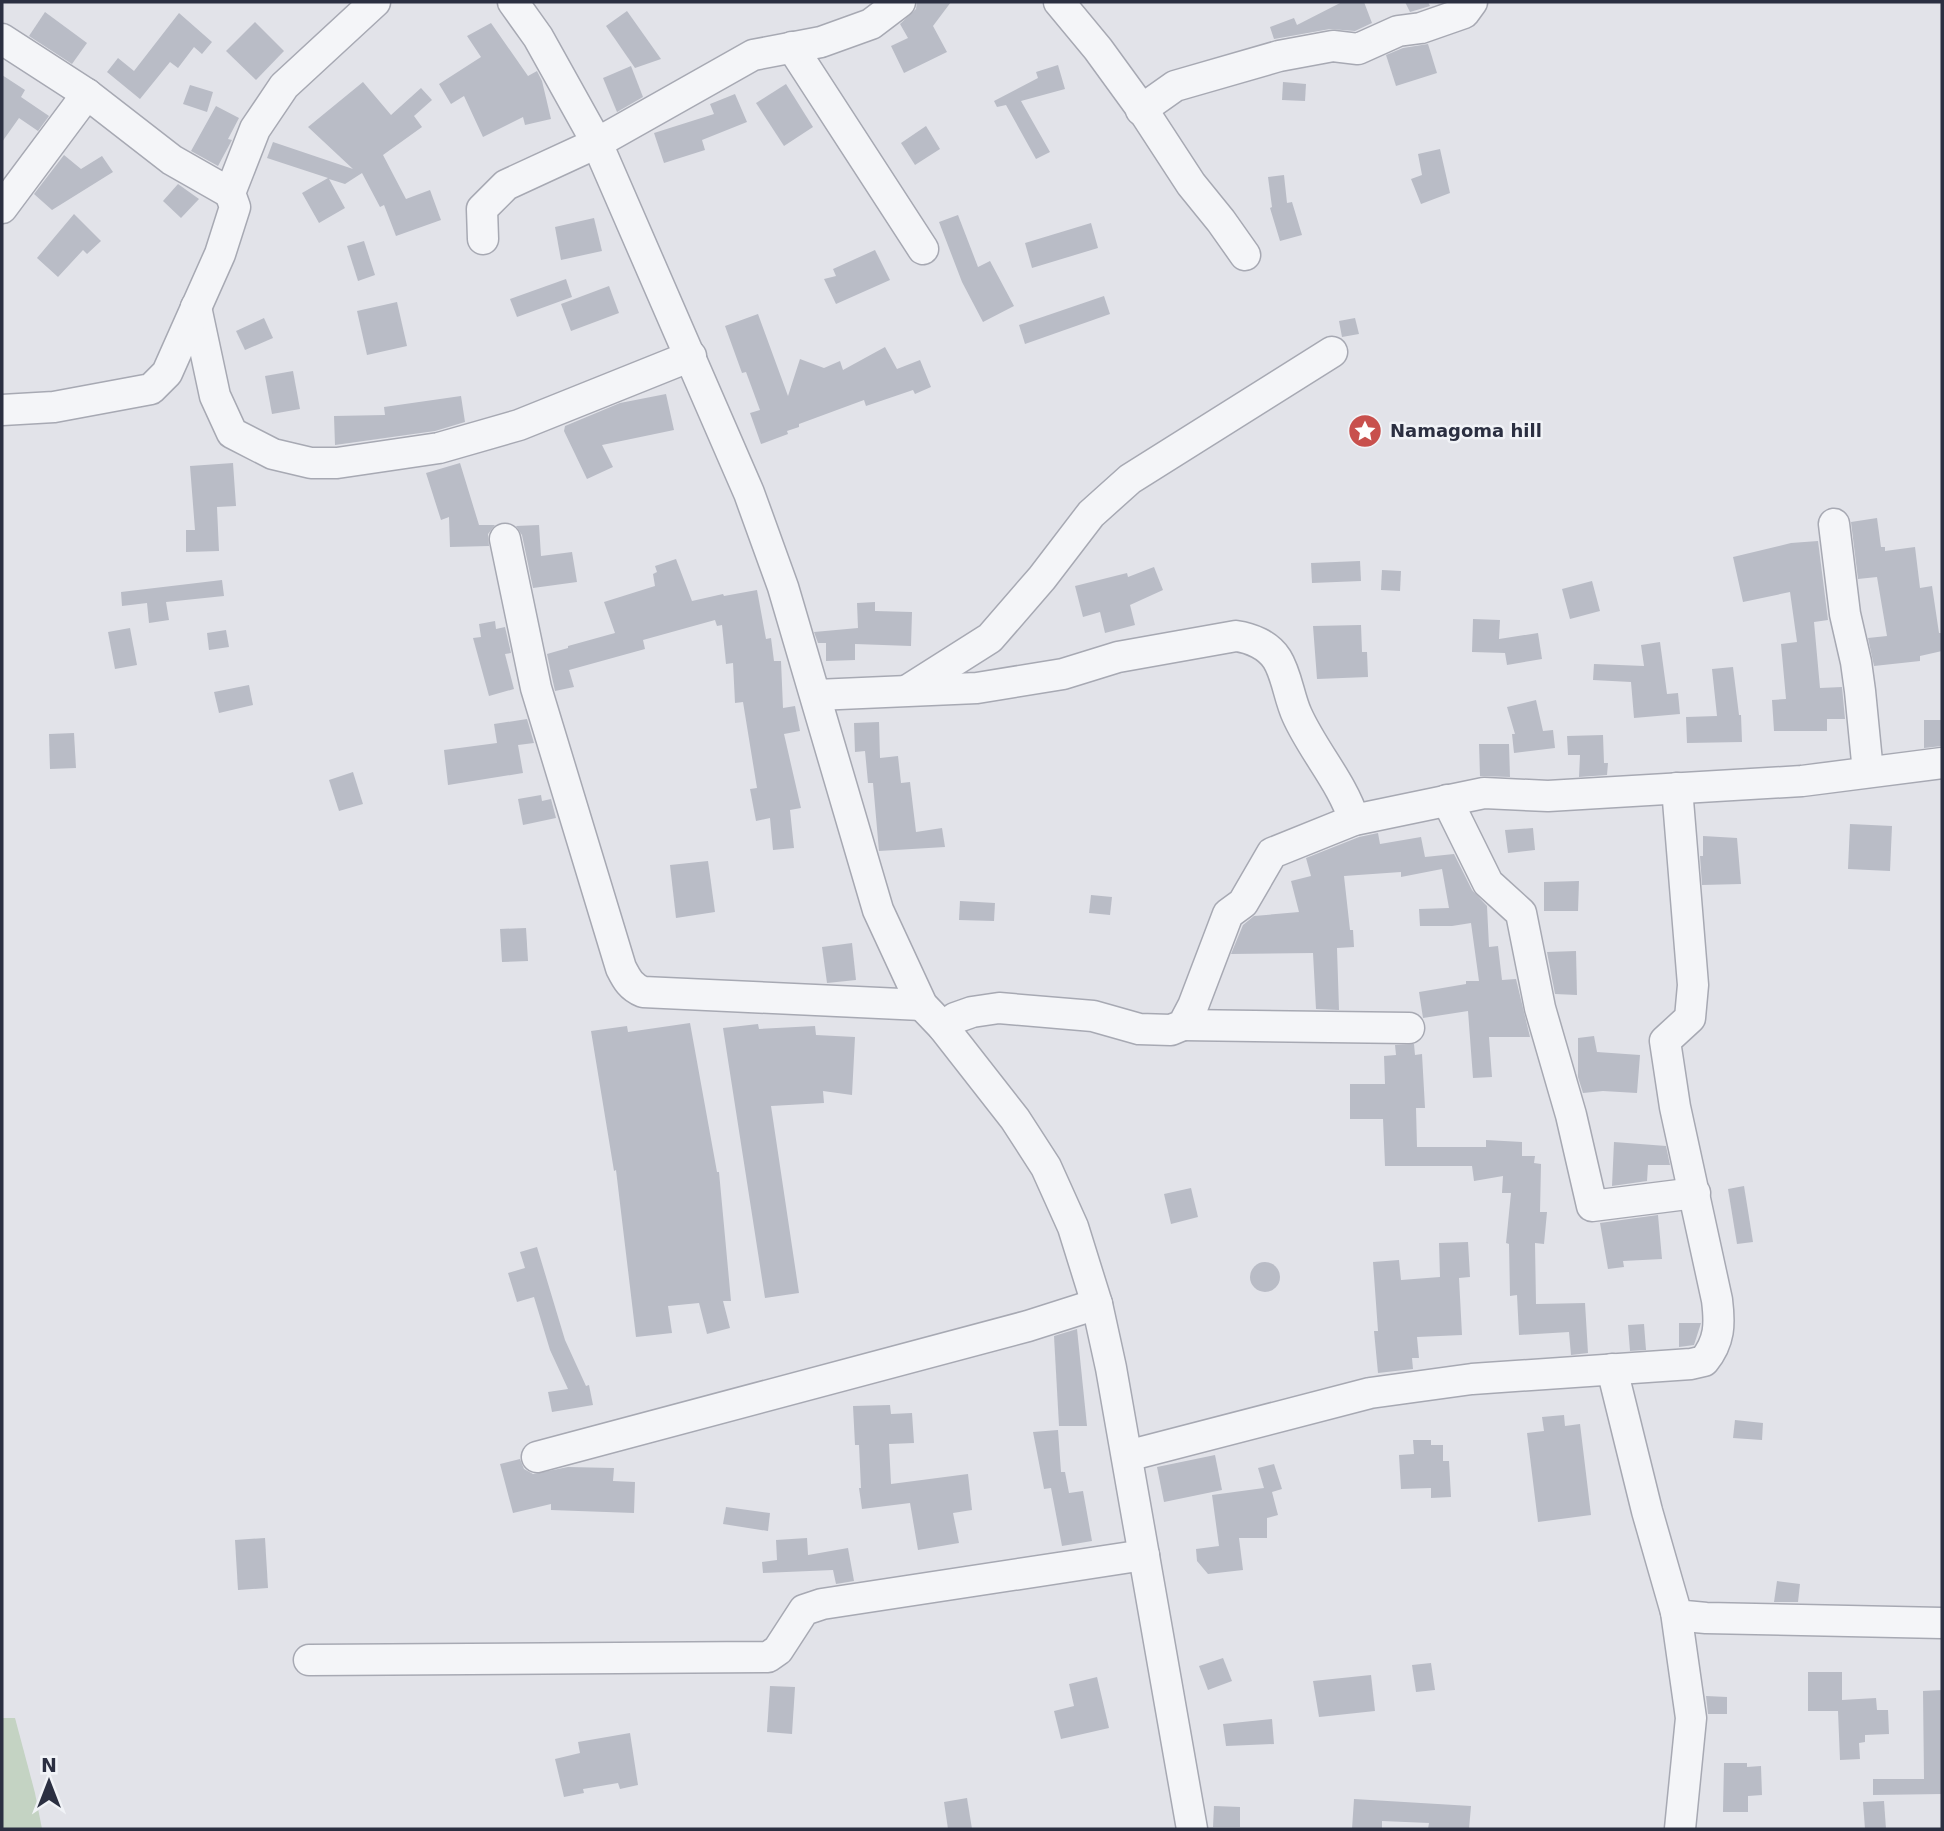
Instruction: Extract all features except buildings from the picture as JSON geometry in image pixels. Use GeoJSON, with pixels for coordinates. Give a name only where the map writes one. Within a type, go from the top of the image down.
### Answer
{"type":"FeatureCollection","features":[{"type":"Feature","properties":{"kind":"street"},"geometry":{"type":"LineString","coordinates":[[230,193],[256,129],[284,86],[375,2]]}},
{"type":"Feature","properties":{"kind":"street"},"geometry":{"type":"LineString","coordinates":[[513,2],[538,37],[597,143],[753,505],[783,587],[878,910],[922,1005],[943,1027],[1015,1119],[1046,1167],[1073,1227],[1097,1304],[1111,1368],[1192,1829]]}},
{"type":"Feature","properties":{"kind":"street"},"geometry":{"type":"LineString","coordinates":[[483,239],[482,209],[506,185],[597,143],[753,55],[821,42],[871,24],[900,2]]}},
{"type":"Feature","properties":{"kind":"street"},"geometry":{"type":"LineString","coordinates":[[1059,2],[1098,49],[1191,184],[1245,255]]}},
{"type":"Feature","properties":{"kind":"street"},"geometry":{"type":"LineString","coordinates":[[1141,110],[1175,86],[1279,56],[1333,46],[1358,48],[1398,31],[1445,21],[1464,13],[1472,2]]}},
{"type":"Feature","properties":{"kind":"street"},"geometry":{"type":"LineString","coordinates":[[2,39],[87,94],[172,160],[230,193],[235,207],[220,254],[167,373],[151,388],[54,407],[2,410]]}},
{"type":"Feature","properties":{"kind":"street"},"geometry":{"type":"LineString","coordinates":[[792,47],[923,249]]}},
{"type":"Feature","properties":{"kind":"street"},"geometry":{"type":"LineString","coordinates":[[2,208],[87,94]]}},
{"type":"Feature","properties":{"kind":"street"},"geometry":{"type":"LineString","coordinates":[[196,307],[215,396],[232,433],[273,454],[312,463],[337,463],[439,448],[519,425],[691,356]]}},
{"type":"Feature","properties":{"kind":"street"},"geometry":{"type":"LineString","coordinates":[[908,690],[990,638],[1042,578],[1091,514],[1130,479],[1332,352]]}},
{"type":"Feature","properties":{"kind":"street"},"geometry":{"type":"LineString","coordinates":[[1834,524],[1845,614],[1860,691],[1868,772]]}},
{"type":"Feature","properties":{"kind":"street"},"geometry":{"type":"LineString","coordinates":[[505,539],[536,688],[621,968],[635,989],[643,992],[922,1005]]}},
{"type":"Feature","properties":{"kind":"street"},"geometry":{"type":"LineString","coordinates":[[816,695],[977,688],[1063,674],[1118,657],[1236,636],[1248,638],[1265,646],[1277,659],[1297,715],[1354,820]]}},
{"type":"Feature","properties":{"kind":"street"},"geometry":{"type":"LineString","coordinates":[[1183,1025],[1193,1006],[1228,914],[1243,904],[1272,853],[1354,820],[1484,793],[1548,796],[1802,781],[1942,763]]}},
{"type":"Feature","properties":{"kind":"street"},"geometry":{"type":"LineString","coordinates":[[1127,1457],[1370,1393],[1472,1379],[1704,1361],[1716,1342],[1720,1322],[1675,1107],[1665,1041],[1690,1018],[1693,985],[1677,788]]}},
{"type":"Feature","properties":{"kind":"street"},"geometry":{"type":"LineString","coordinates":[[1447,800],[1489,883],[1521,913],[1540,1008],[1571,1115],[1592,1206],[1695,1193]]}},
{"type":"Feature","properties":{"kind":"street"},"geometry":{"type":"LineString","coordinates":[[943,1027],[954,1018],[999,1008],[1093,1016],[1139,1029],[1171,1030],[1183,1025],[1409,1028]]}},
{"type":"Feature","properties":{"kind":"street"},"geometry":{"type":"LineString","coordinates":[[537,1457],[1028,1326],[1097,1304]]}},
{"type":"Feature","properties":{"kind":"street"},"geometry":{"type":"LineString","coordinates":[[1612,1369],[1647,1511],[1676,1612],[1690,1718],[1679,1829]]}},
{"type":"Feature","properties":{"kind":"street"},"geometry":{"type":"LineString","coordinates":[[309,1660],[768,1657],[778,1650],[804,1610],[822,1604],[1144,1555]]}},
{"type":"Feature","properties":{"kind":"street"},"geometry":{"type":"LineString","coordinates":[[1676,1612],[1685,1616],[1706,1618],[1942,1623]]}},
{"type":"Feature","properties":{"kind":"green space"},"geometry":{"type":"Polygon","coordinates":[[[2,1718],[15,1718],[42,1829],[2,1829],[2,1718]]]}},
{"type":"Feature","properties":{"kind":"place","name":"Namagoma hill"},"geometry":{"type":"Point","coordinates":[1365,431]}}]}
